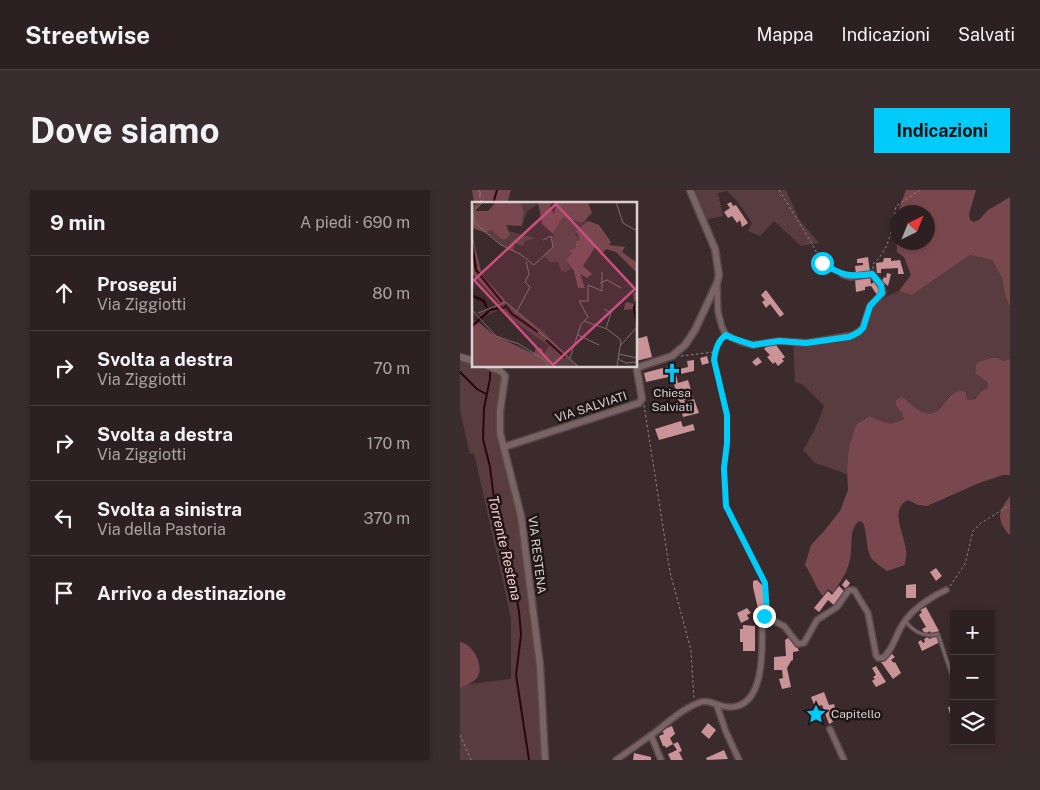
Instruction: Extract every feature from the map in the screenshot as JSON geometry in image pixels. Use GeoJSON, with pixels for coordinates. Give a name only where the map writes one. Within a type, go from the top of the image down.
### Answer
{"type":"FeatureCollection","features":[{"type":"Feature","properties":{"kind":"street","name":"VIA SALVIATI"},"geometry":{"type":"LineString","coordinates":[[504,447],[639,403],[642,399],[637,370],[672,356],[685,345],[696,330],[719,275],[715,249],[690,190]]}},
{"type":"Feature","properties":{"kind":"street"},"geometry":{"type":"LineString","coordinates":[[717,283],[718,312],[726,335],[753,345],[779,341],[806,343],[854,335],[863,328],[870,306],[882,293],[881,285],[872,274],[850,277],[843,275]]}},
{"type":"Feature","properties":{"kind":"street","name":"VIA RESTENA"},"geometry":{"type":"LineString","coordinates":[[493,368],[505,376],[500,420],[504,447],[521,516],[540,666],[545,760]]}},
{"type":"Feature","properties":{"kind":"street"},"geometry":{"type":"LineString","coordinates":[[616,760],[694,704],[707,701],[717,706],[731,707],[740,705],[754,690],[758,679],[761,665],[762,618],[764,616],[784,626],[798,644],[804,643],[820,617],[837,607],[849,590],[854,590],[868,612],[876,655],[878,658],[883,658],[890,651],[905,621],[916,607],[946,590]]}},
{"type":"Feature","properties":{"kind":"street"},"geometry":{"type":"LineString","coordinates":[[717,706],[739,760]]}},
{"type":"Feature","properties":{"kind":"street"},"geometry":{"type":"LineString","coordinates":[[830,730],[844,760]]}},
{"type":"Feature","properties":{"kind":"street"},"geometry":{"type":"LineString","coordinates":[[651,735],[662,760]]}},
{"type":"Feature","properties":{"kind":"lane"},"geometry":{"type":"LineString","coordinates":[[905,621],[912,629],[922,635],[932,636],[938,634],[950,670]]}},
{"type":"Feature","properties":{"kind":"path"},"geometry":{"type":"LineString","coordinates":[[779,190],[822,263],[843,275]]}},
{"type":"Feature","properties":{"kind":"path"},"geometry":{"type":"LineString","coordinates":[[872,274],[873,264],[886,250],[896,206],[920,190]]}},
{"type":"Feature","properties":{"kind":"path"},"geometry":{"type":"LineString","coordinates":[[726,335],[722,338],[715,352],[714,360],[727,415],[727,443],[724,468],[726,506],[765,583],[767,616]]}},
{"type":"Feature","properties":{"kind":"path"},"geometry":{"type":"LineString","coordinates":[[672,356],[688,357],[715,352]]}},
{"type":"Feature","properties":{"kind":"path"},"geometry":{"type":"LineString","coordinates":[[639,403],[644,405],[645,408],[668,566],[691,650],[694,704]]}},
{"type":"Feature","properties":{"kind":"path"},"geometry":{"type":"LineString","coordinates":[[946,590],[965,564],[973,531],[980,522],[1010,505]]}},
{"type":"Feature","properties":{"kind":"path"},"geometry":{"type":"LineString","coordinates":[[460,735],[470,760]]}},
{"type":"Feature","properties":{"kind":"shaded area"},"geometry":{"type":"Polygon","coordinates":[[[472,190],[511,190],[508,202],[474,202],[472,190]]]}},
{"type":"Feature","properties":{"kind":"shaded area"},"geometry":{"type":"Polygon","coordinates":[[[689,190],[786,190],[799,219],[819,243],[801,246],[774,221],[760,236],[748,231],[752,223],[738,202],[727,191],[718,193],[723,216],[704,220],[689,190]]]}},
{"type":"Feature","properties":{"kind":"shaded area"},"geometry":{"type":"Polygon","coordinates":[[[906,190],[976,190],[969,214],[970,220],[974,222],[979,220],[988,210],[1010,197],[1010,308],[1002,278],[992,260],[970,255],[912,295],[899,291],[911,275],[904,257],[897,250],[935,250],[935,205],[900,205],[906,190]]]}},
{"type":"Feature","properties":{"kind":"shaded area"},"geometry":{"type":"Polygon","coordinates":[[[970,255],[992,260],[1002,278],[1010,308],[1010,359],[1003,361],[991,358],[975,369],[975,373],[988,383],[988,388],[976,397],[967,400],[966,392],[954,393],[934,413],[922,412],[902,398],[896,406],[904,419],[887,424],[849,447],[847,474],[815,463],[803,450],[815,429],[824,406],[802,384],[795,382],[793,338],[807,339],[859,331],[877,301],[899,291],[912,295],[970,255]]]}},
{"type":"Feature","properties":{"kind":"shaded area"},"geometry":{"type":"Polygon","coordinates":[[[991,358],[1003,361],[1010,359],[1010,475],[1003,475],[979,483],[927,506],[918,505],[908,500],[902,504],[898,515],[906,550],[905,565],[887,571],[871,558],[865,527],[859,521],[854,527],[849,564],[845,574],[833,593],[828,589],[823,596],[805,565],[811,545],[840,511],[848,490],[847,468],[849,447],[856,425],[870,416],[887,423],[894,423],[904,419],[896,406],[896,400],[902,397],[919,410],[931,414],[937,411],[949,397],[959,391],[966,392],[967,400],[975,399],[988,388],[988,383],[975,373],[976,365],[991,358]]]}},
{"type":"Feature","properties":{"kind":"shaded area"},"geometry":{"type":"Polygon","coordinates":[[[460,359],[472,363],[472,368],[490,368],[506,377],[500,427],[523,521],[536,596],[544,683],[547,760],[460,760],[460,689],[470,684],[511,679],[511,618],[474,453],[470,454],[460,411],[460,359]]]}},
{"type":"Feature","properties":{"kind":"shaded area"},"geometry":{"type":"Polygon","coordinates":[[[1010,496],[1009,535],[1002,524],[1000,515],[1003,506],[1010,496]]]}},
{"type":"Feature","properties":{"kind":"shaded area"},"geometry":{"type":"Polygon","coordinates":[[[460,642],[473,651],[480,668],[477,678],[460,689],[460,642]]]}},
{"type":"Feature","properties":{"kind":"building"},"geometry":{"type":"Polygon","coordinates":[[[731,202],[733,206],[736,205],[748,223],[742,227],[740,220],[737,223],[732,216],[728,218],[724,212],[730,208],[727,204],[731,202]]]}},
{"type":"Feature","properties":{"kind":"building"},"geometry":{"type":"Polygon","coordinates":[[[868,257],[870,272],[856,274],[855,266],[863,265],[863,263],[857,263],[857,259],[868,257]]]}},
{"type":"Feature","properties":{"kind":"building"},"geometry":{"type":"Polygon","coordinates":[[[884,258],[891,258],[891,261],[900,260],[904,274],[898,274],[898,268],[881,269],[881,273],[877,273],[876,263],[883,262],[884,258]]]}},
{"type":"Feature","properties":{"kind":"building"},"geometry":{"type":"Polygon","coordinates":[[[887,273],[891,274],[888,286],[882,281],[884,277],[886,278],[887,273]]]}},
{"type":"Feature","properties":{"kind":"building"},"geometry":{"type":"Polygon","coordinates":[[[870,277],[871,284],[874,282],[881,291],[877,295],[871,286],[856,292],[855,279],[870,277]]]}},
{"type":"Feature","properties":{"kind":"building"},"geometry":{"type":"Polygon","coordinates":[[[766,290],[784,314],[780,317],[770,304],[766,308],[762,302],[765,300],[761,295],[766,290]]]}},
{"type":"Feature","properties":{"kind":"building"},"geometry":{"type":"Polygon","coordinates":[[[647,336],[652,357],[638,360],[638,338],[647,336]]]}},
{"type":"Feature","properties":{"kind":"building"},"geometry":{"type":"Polygon","coordinates":[[[769,344],[776,345],[785,357],[782,359],[784,361],[778,366],[775,362],[773,364],[767,357],[770,355],[764,349],[769,344]]]}},
{"type":"Feature","properties":{"kind":"building"},"geometry":{"type":"Polygon","coordinates":[[[707,356],[709,363],[702,365],[700,358],[707,356]]]}},
{"type":"Feature","properties":{"kind":"building"},"geometry":{"type":"Polygon","coordinates":[[[758,357],[762,362],[756,366],[752,362],[758,357]]]}},
{"type":"Feature","properties":{"kind":"building"},"geometry":{"type":"Polygon","coordinates":[[[694,360],[694,371],[676,375],[678,383],[688,380],[693,397],[684,400],[685,402],[694,399],[699,413],[683,417],[673,376],[646,382],[644,373],[674,365],[675,370],[688,367],[687,361],[694,360]]]}},
{"type":"Feature","properties":{"kind":"building"},"geometry":{"type":"Polygon","coordinates":[[[681,421],[683,427],[693,424],[695,430],[659,440],[655,429],[681,421]]]}},
{"type":"Feature","properties":{"kind":"building"},"geometry":{"type":"Polygon","coordinates":[[[936,568],[942,576],[936,581],[930,572],[936,568]]]}},
{"type":"Feature","properties":{"kind":"building"},"geometry":{"type":"Polygon","coordinates":[[[846,579],[850,583],[846,589],[842,585],[846,579]]]}},
{"type":"Feature","properties":{"kind":"building"},"geometry":{"type":"Polygon","coordinates":[[[757,580],[762,585],[764,584],[764,611],[759,613],[753,587],[753,581],[757,580]]]}},
{"type":"Feature","properties":{"kind":"building"},"geometry":{"type":"Polygon","coordinates":[[[916,584],[916,598],[906,598],[906,585],[916,584]]]}},
{"type":"Feature","properties":{"kind":"building"},"geometry":{"type":"Polygon","coordinates":[[[839,586],[844,591],[835,606],[828,600],[819,612],[814,608],[828,591],[832,595],[839,586]]]}},
{"type":"Feature","properties":{"kind":"building"},"geometry":{"type":"Polygon","coordinates":[[[926,607],[939,631],[932,635],[930,631],[925,634],[922,629],[926,627],[919,615],[922,612],[920,610],[926,607]]]}},
{"type":"Feature","properties":{"kind":"building"},"geometry":{"type":"Polygon","coordinates":[[[747,608],[751,613],[747,615],[749,619],[741,623],[737,613],[747,608]]]}},
{"type":"Feature","properties":{"kind":"building"},"geometry":{"type":"Polygon","coordinates":[[[743,625],[755,626],[755,651],[743,651],[743,642],[740,642],[740,629],[743,629],[743,625]]]}},
{"type":"Feature","properties":{"kind":"building"},"geometry":{"type":"Polygon","coordinates":[[[937,636],[940,642],[922,651],[918,642],[921,640],[923,643],[925,642],[924,639],[928,637],[929,639],[937,636]]]}},
{"type":"Feature","properties":{"kind":"building"},"geometry":{"type":"Polygon","coordinates":[[[790,637],[795,642],[799,651],[793,652],[793,660],[787,668],[791,687],[782,689],[779,679],[783,678],[782,670],[774,670],[774,657],[786,656],[785,640],[790,637]]]}},
{"type":"Feature","properties":{"kind":"building"},"geometry":{"type":"Polygon","coordinates":[[[892,654],[895,657],[891,660],[895,662],[901,673],[893,679],[881,662],[892,654]]]}},
{"type":"Feature","properties":{"kind":"building"},"geometry":{"type":"Polygon","coordinates":[[[876,666],[886,682],[876,687],[872,681],[876,675],[872,668],[876,666]]]}},
{"type":"Feature","properties":{"kind":"building"},"geometry":{"type":"Polygon","coordinates":[[[824,692],[829,705],[834,704],[838,718],[832,720],[833,722],[829,724],[822,705],[815,707],[811,697],[824,692]]]}},
{"type":"Feature","properties":{"kind":"building"},"geometry":{"type":"Polygon","coordinates":[[[708,723],[716,730],[709,739],[701,732],[708,723]]]}},
{"type":"Feature","properties":{"kind":"building"},"geometry":{"type":"Polygon","coordinates":[[[672,726],[675,734],[670,738],[673,744],[666,748],[663,746],[659,736],[664,734],[662,730],[672,726]]]}},
{"type":"Feature","properties":{"kind":"building"},"geometry":{"type":"Polygon","coordinates":[[[678,742],[682,751],[679,752],[683,760],[671,760],[668,754],[677,750],[673,744],[678,742]]]}},
{"type":"Feature","properties":{"kind":"building"},"geometry":{"type":"Polygon","coordinates":[[[724,750],[728,759],[707,760],[706,758],[724,750]]]}},
{"type":"Feature","properties":{"kind":"building"},"geometry":{"type":"Polygon","coordinates":[[[634,753],[651,757],[651,760],[633,760],[634,753]]]}},
{"type":"Feature","properties":{"kind":"waterway","name":"Torrente Restena"},"geometry":{"type":"LineString","coordinates":[[494,202],[497,190]]}},
{"type":"Feature","properties":{"kind":"waterway","name":"Torrente Restena"},"geometry":{"type":"LineString","coordinates":[[490,369],[490,379],[484,408],[483,439],[490,467],[496,515],[507,544],[519,611],[521,635],[516,675],[529,760]]}},
{"type":"Feature","properties":{"kind":"waterway"},"geometry":{"type":"LineString","coordinates":[[460,372],[477,389],[486,394]]}},
{"type":"Feature","properties":{"kind":"place","name":"Chiesa Salviati"},"geometry":{"type":"Point","coordinates":[672,373]}},
{"type":"Feature","properties":{"kind":"place","name":"Capitello"},"geometry":{"type":"Point","coordinates":[816,714]}},
{"type":"Feature","properties":{"kind":"route"},"geometry":{"type":"LineString","coordinates":[[764,616],[767,616],[765,583],[760,569],[734,525],[726,506],[724,468],[727,443],[727,415],[714,360],[715,352],[722,338],[726,335],[741,342],[760,345],[779,341],[806,343],[849,337],[859,332],[865,324],[870,306],[883,291],[881,285],[872,274],[850,277],[832,270],[822,263]]}}]}
